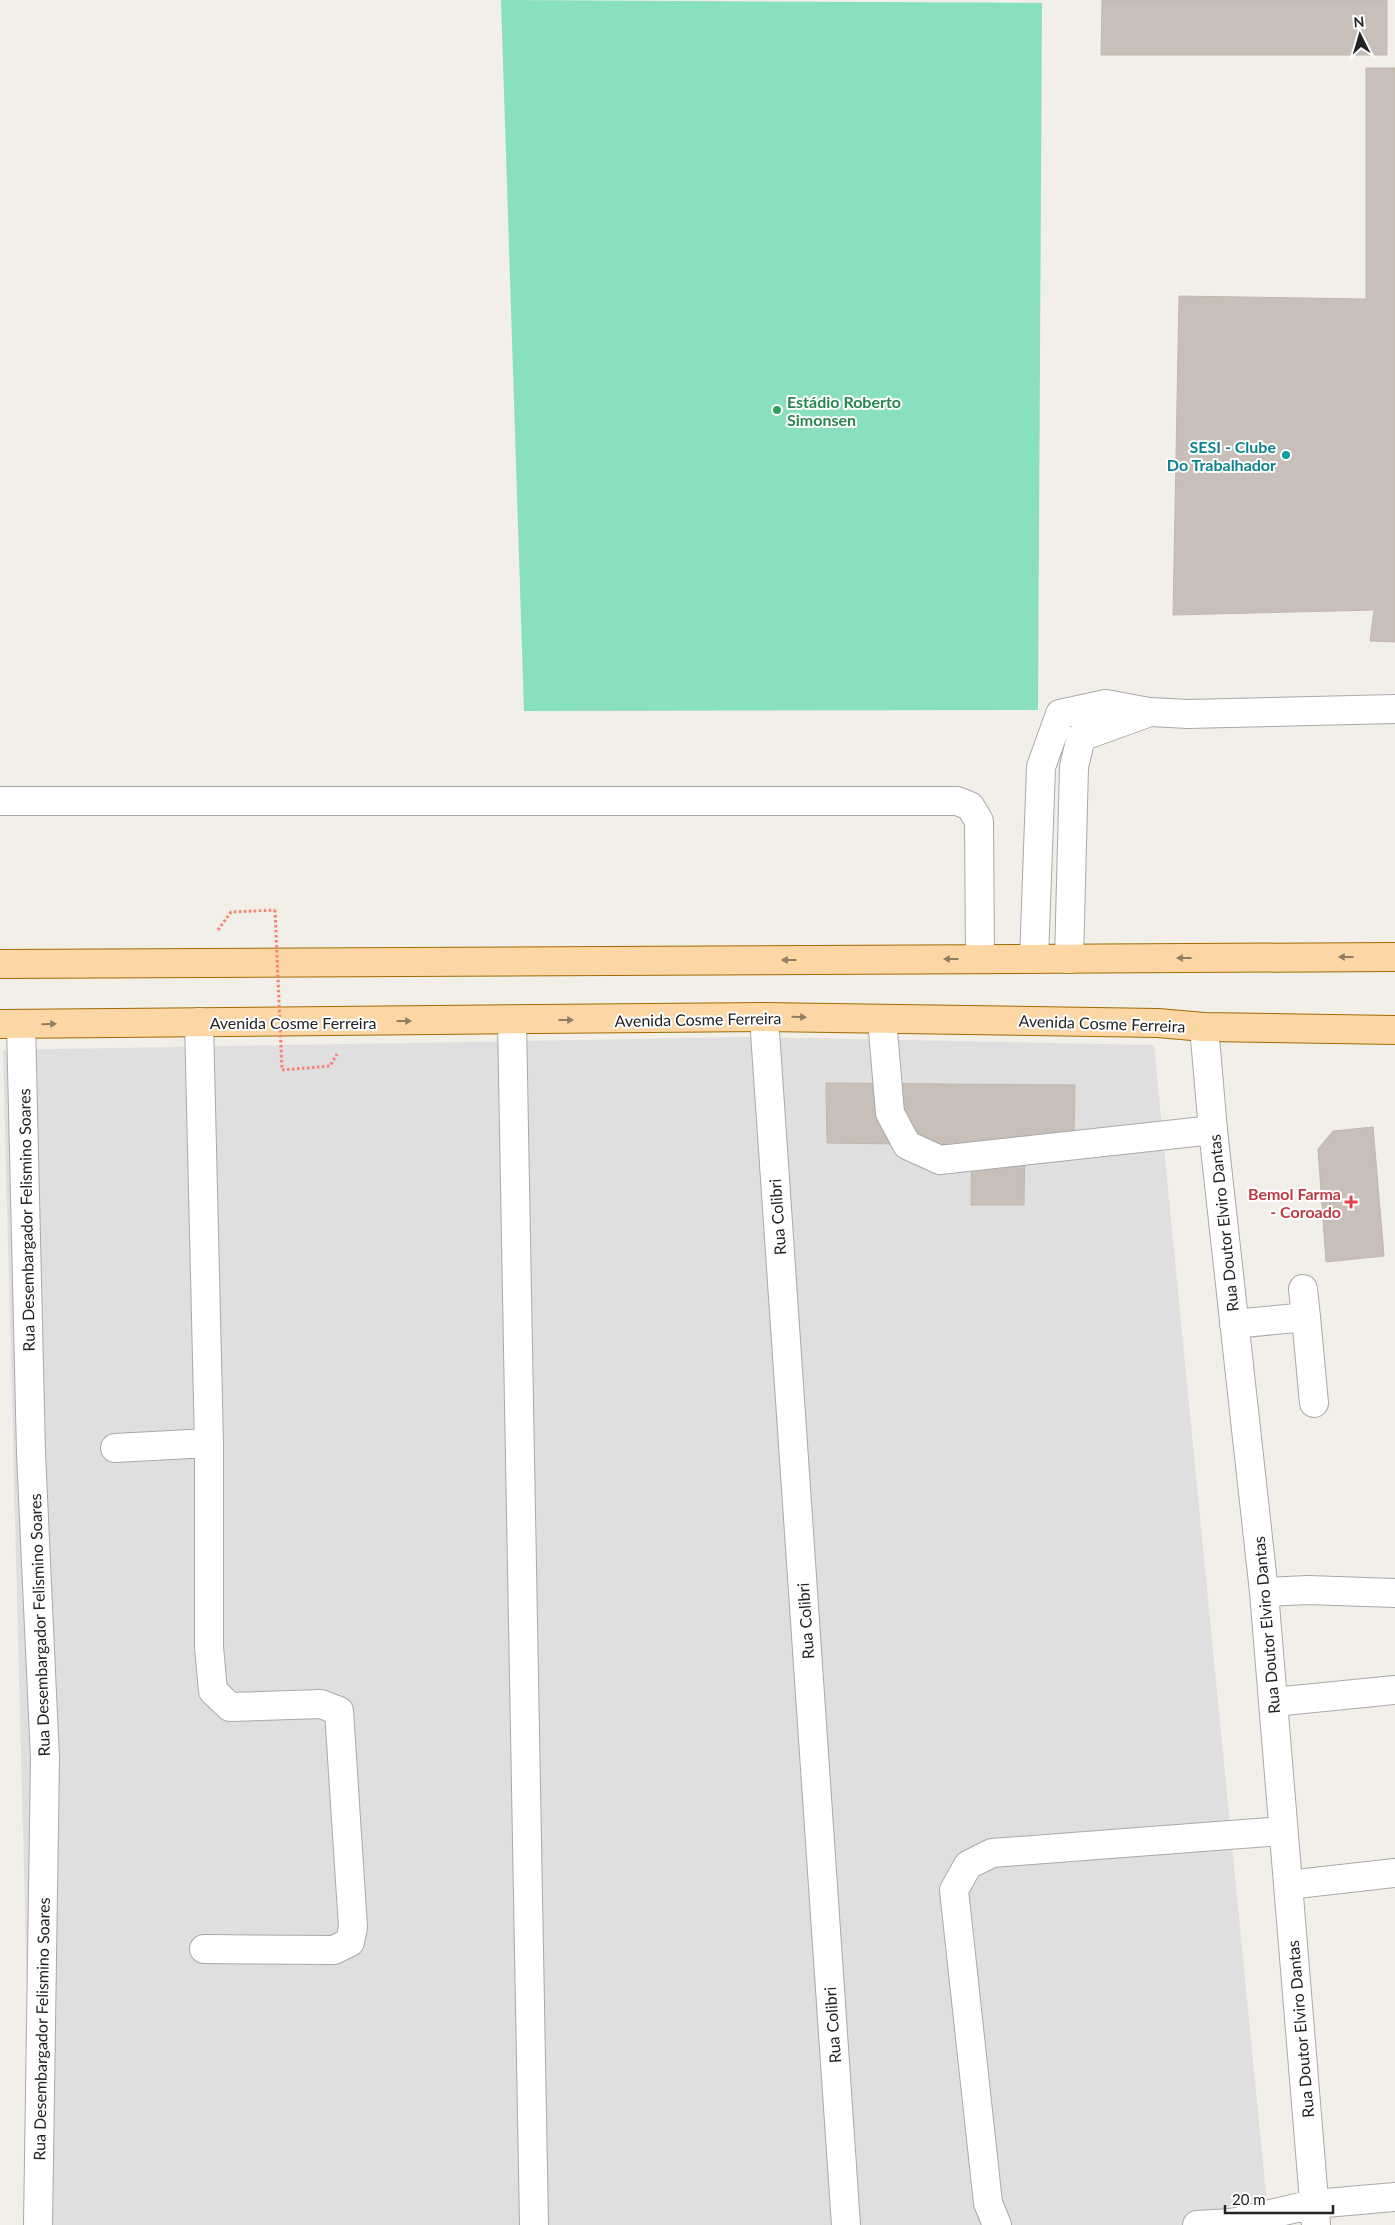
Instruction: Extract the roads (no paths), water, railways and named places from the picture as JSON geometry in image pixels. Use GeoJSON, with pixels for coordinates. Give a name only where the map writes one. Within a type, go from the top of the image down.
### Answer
{"type":"FeatureCollection","features":[{"type":"Feature","properties":{"kind":"main road"},"geometry":{"type":"LineString","coordinates":[[0,964],[1395,957]]}},
{"type":"Feature","properties":{"kind":"main road","name":"Avenida Cosme Ferreira"},"geometry":{"type":"LineString","coordinates":[[11,1024],[764,1017],[1158,1023],[1204,1027],[1395,1030]]}},
{"type":"Feature","properties":{"kind":"street"},"geometry":{"type":"LineString","coordinates":[[1034,959],[1041,767],[1060,714],[1106,704],[1150,712],[1188,714],[1395,709]]}},
{"type":"Feature","properties":{"kind":"street"},"geometry":{"type":"LineString","coordinates":[[1069,959],[1074,767],[1082,737],[1150,712]]}},
{"type":"Feature","properties":{"kind":"street"},"geometry":{"type":"LineString","coordinates":[[0,801],[957,801],[970,806],[979,821],[980,959]]}},
{"type":"Feature","properties":{"kind":"street","name":"Rua Colibri"},"geometry":{"type":"LineString","coordinates":[[764,1017],[846,2225]]}},
{"type":"Feature","properties":{"kind":"street"},"geometry":{"type":"LineString","coordinates":[[882,1019],[890,1114],[907,1145],[940,1160],[1213,1130]]}},
{"type":"Feature","properties":{"kind":"street"},"geometry":{"type":"LineString","coordinates":[[512,1020],[516,1143],[534,2225]]}},
{"type":"Feature","properties":{"kind":"street"},"geometry":{"type":"LineString","coordinates":[[198,1022],[209,1443],[209,1647],[213,1691],[230,1707],[321,1704],[339,1711],[353,1927],[350,1942],[334,1950],[204,1949]]}},
{"type":"Feature","properties":{"kind":"street","name":"Rua Desembargador Felismino Soares"},"geometry":{"type":"LineString","coordinates":[[11,1024],[45,1759],[38,2225]]}},
{"type":"Feature","properties":{"kind":"street","name":"Rua Doutor Elviro Dantas"},"geometry":{"type":"LineString","coordinates":[[1204,1027],[1213,1130],[1264,1592],[1315,2215]]}},
{"type":"Feature","properties":{"kind":"street"},"geometry":{"type":"LineString","coordinates":[[1303,1289],[1314,1403]]}},
{"type":"Feature","properties":{"kind":"street"},"geometry":{"type":"LineString","coordinates":[[1234,1324],[1306,1317]]}},
{"type":"Feature","properties":{"kind":"street"},"geometry":{"type":"LineString","coordinates":[[115,1448],[209,1443]]}},
{"type":"Feature","properties":{"kind":"street"},"geometry":{"type":"LineString","coordinates":[[1264,1592],[1308,1590],[1395,1593]]}},
{"type":"Feature","properties":{"kind":"street"},"geometry":{"type":"LineString","coordinates":[[1274,1702],[1395,1690]]}},
{"type":"Feature","properties":{"kind":"street"},"geometry":{"type":"LineString","coordinates":[[997,2225],[988,2203],[954,1890],[968,1865],[992,1853],[1282,1830]]}},
{"type":"Feature","properties":{"kind":"street"},"geometry":{"type":"LineString","coordinates":[[1288,1885],[1395,1873]]}},
{"type":"Feature","properties":{"kind":"street"},"geometry":{"type":"LineString","coordinates":[[1197,2225],[1315,2215],[1395,2197]]}},
{"type":"Feature","properties":{"kind":"place","name":"Estádio Roberto Simonsen"},"geometry":{"type":"Point","coordinates":[777,410]}},
{"type":"Feature","properties":{"kind":"place","name":"SESI - Clube Do Trabalhador"},"geometry":{"type":"Point","coordinates":[1286,455]}},
{"type":"Feature","properties":{"kind":"place","name":"Bemol Farma - Coroado"},"geometry":{"type":"Point","coordinates":[1351,1202]}}]}
